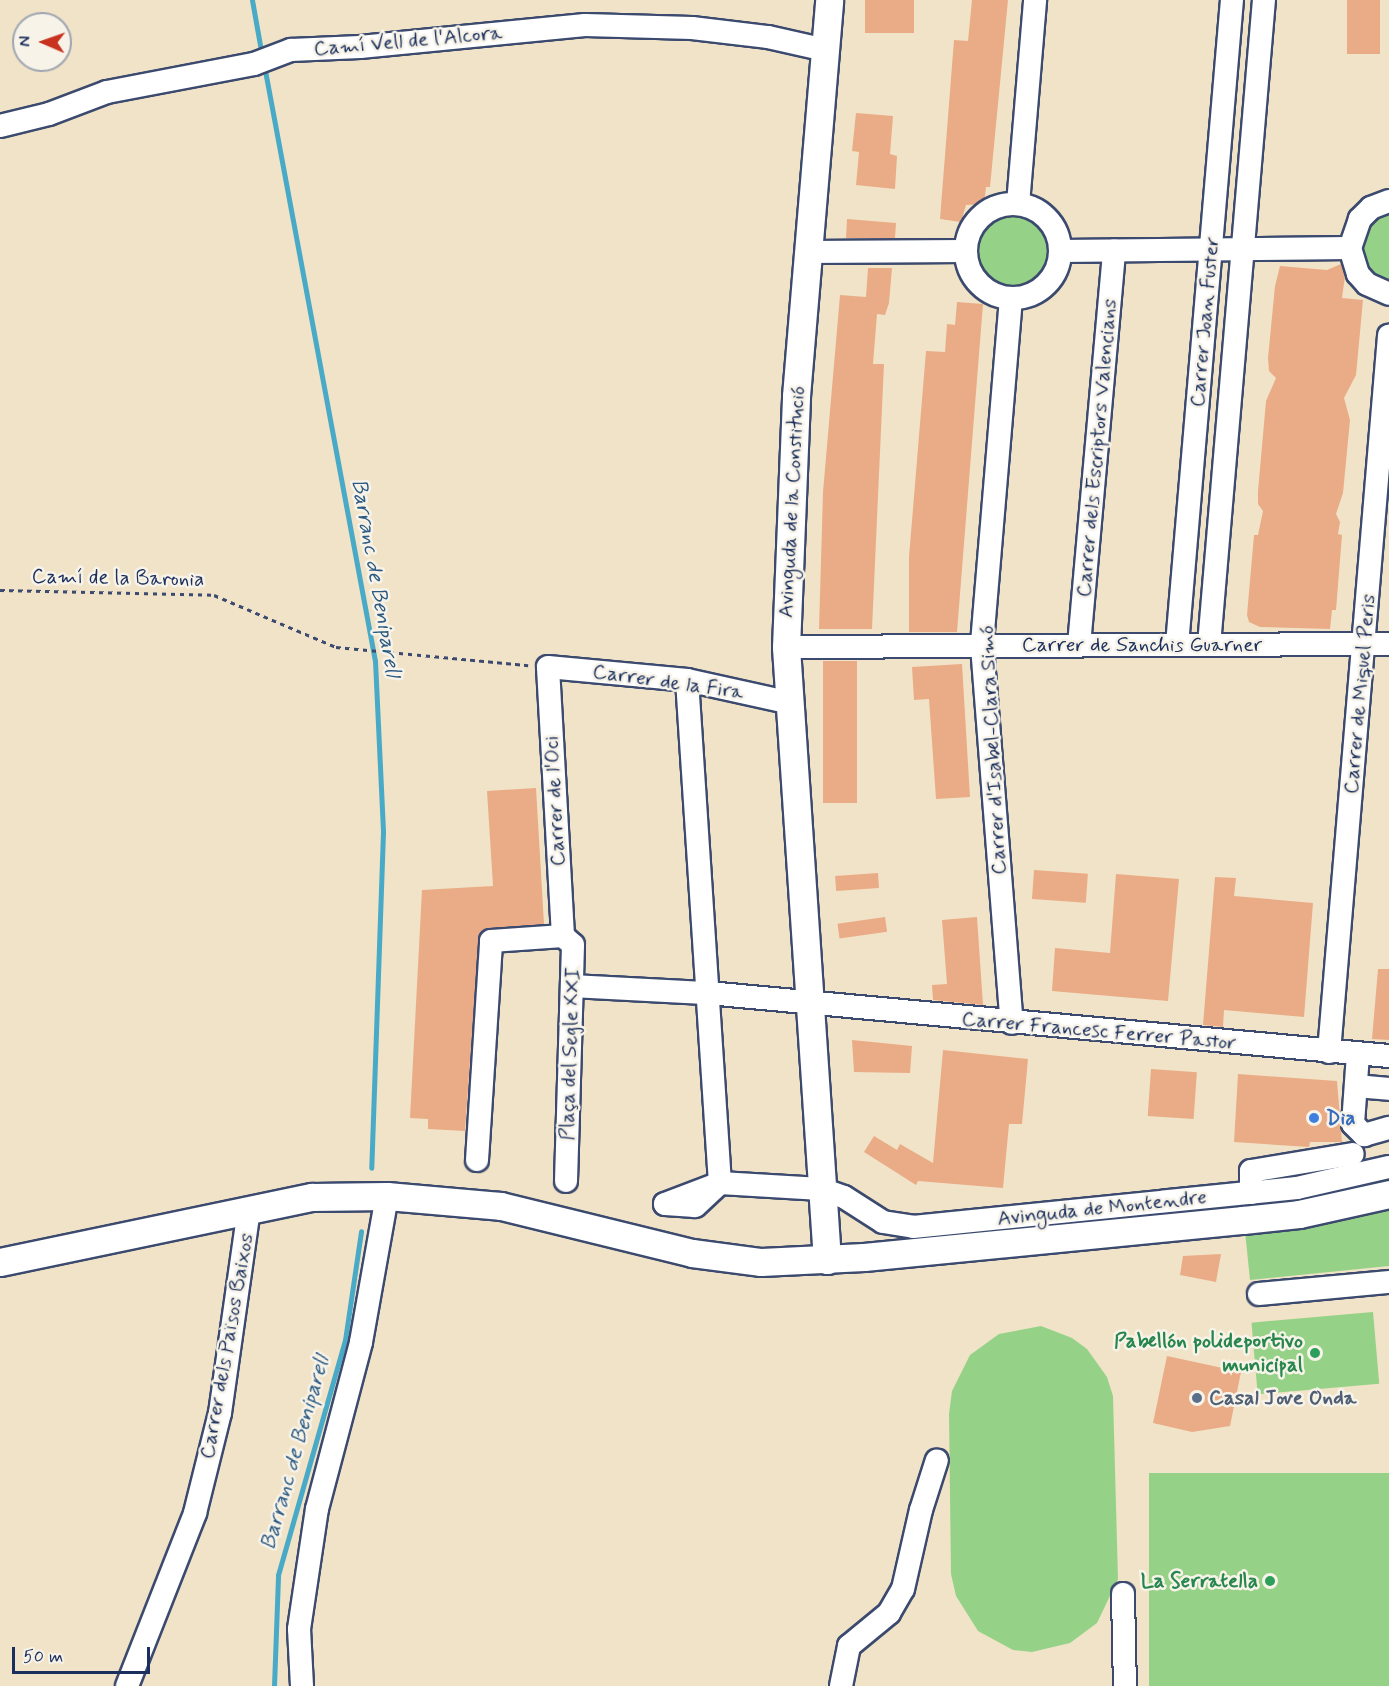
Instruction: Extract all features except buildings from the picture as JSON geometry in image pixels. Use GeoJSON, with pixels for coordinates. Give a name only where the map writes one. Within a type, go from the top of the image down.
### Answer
{"type":"FeatureCollection","features":[{"type":"Feature","properties":{"kind":"main road","name":"Avinguda de la Constitució"},"geometry":{"type":"LineString","coordinates":[[827,1260],[787,702],[786,647],[789,520],[829,0]]}},
{"type":"Feature","properties":{"kind":"main road","name":"Avinguda de Montendre"},"geometry":{"type":"LineString","coordinates":[[0,1262],[312,1197],[387,1196],[501,1206],[716,1258],[761,1262],[827,1260],[1299,1214],[1389,1194]]}},
{"type":"Feature","properties":{"kind":"street"},"geometry":{"type":"LineString","coordinates":[[1018,204],[1035,0]]}},
{"type":"Feature","properties":{"kind":"street","name":"Carrer Joan Fuster"},"geometry":{"type":"LineString","coordinates":[[1177,645],[1232,0]]}},
{"type":"Feature","properties":{"kind":"street","name":"Carrer Joan Fuster"},"geometry":{"type":"LineString","coordinates":[[1209,645],[1264,0]]}},
{"type":"Feature","properties":{"kind":"street","name":"Camí Vell de l'Alcora"},"geometry":{"type":"LineString","coordinates":[[0,126],[49,114],[106,92],[264,60],[291,50],[360,47],[585,25],[693,28],[768,37],[825,50]]}},
{"type":"Feature","properties":{"kind":"street"},"geometry":{"type":"LineString","coordinates":[[1389,201],[1371,208],[1360,219],[1350,249],[1358,274],[1367,284],[1389,294]]}},
{"type":"Feature","properties":{"kind":"street"},"geometry":{"type":"LineString","coordinates":[[1018,204],[1031,207],[1048,220],[1058,237],[1060,251],[1058,266],[1045,285],[1026,297],[1011,298],[997,295],[979,283],[968,265],[966,251],[969,236],[982,216],[1002,205],[1018,204]]}},
{"type":"Feature","properties":{"kind":"street"},"geometry":{"type":"LineString","coordinates":[[1060,251],[1350,249]]}},
{"type":"Feature","properties":{"kind":"street","name":"Carrer dels Escriptors Valencians"},"geometry":{"type":"LineString","coordinates":[[1079,645],[1114,250]]}},
{"type":"Feature","properties":{"kind":"street"},"geometry":{"type":"LineString","coordinates":[[808,252],[966,251]]}},
{"type":"Feature","properties":{"kind":"street","name":"Carrer d'Isabel-Clara Simó"},"geometry":{"type":"LineString","coordinates":[[1011,298],[982,646],[1012,1023]]}},
{"type":"Feature","properties":{"kind":"street","name":"Carrer de Miquel Peris"},"geometry":{"type":"LineString","coordinates":[[1329,1052],[1389,336]]}},
{"type":"Feature","properties":{"kind":"street","name":"Carrer de Sanchis Guarner"},"geometry":{"type":"LineString","coordinates":[[786,647],[1389,644]]}},
{"type":"Feature","properties":{"kind":"street","name":"Carrer de la Fira"},"geometry":{"type":"LineString","coordinates":[[548,667],[687,680],[787,702]]}},
{"type":"Feature","properties":{"kind":"street","name":"Carrer de l'Oci"},"geometry":{"type":"LineString","coordinates":[[548,667],[563,936]]}},
{"type":"Feature","properties":{"kind":"street"},"geometry":{"type":"LineString","coordinates":[[687,680],[720,1183],[821,1189]]}},
{"type":"Feature","properties":{"kind":"street","name":"Plaça del Segle XXI"},"geometry":{"type":"LineString","coordinates":[[477,1160],[491,942],[563,936],[573,945],[566,1181]]}},
{"type":"Feature","properties":{"kind":"street"},"geometry":{"type":"LineString","coordinates":[[573,986],[708,993],[810,1005]]}},
{"type":"Feature","properties":{"kind":"street","name":"Carrer Francesc Ferrer Pastor"},"geometry":{"type":"LineString","coordinates":[[810,1005],[1389,1056]]}},
{"type":"Feature","properties":{"kind":"street"},"geometry":{"type":"LineString","coordinates":[[1358,1054],[1353,1124],[1364,1135],[1389,1128]]}},
{"type":"Feature","properties":{"kind":"street"},"geometry":{"type":"LineString","coordinates":[[1356,1086],[1389,1089]]}},
{"type":"Feature","properties":{"kind":"street"},"geometry":{"type":"LineString","coordinates":[[1356,1177],[1352,1145],[1358,1129]]}},
{"type":"Feature","properties":{"kind":"street"},"geometry":{"type":"LineString","coordinates":[[1251,1193],[1251,1171],[1353,1154]]}},
{"type":"Feature","properties":{"kind":"street","name":"Avinguda de Montendre"},"geometry":{"type":"LineString","coordinates":[[821,1189],[844,1197],[897,1227],[1251,1193],[1356,1177],[1389,1167]]}},
{"type":"Feature","properties":{"kind":"street"},"geometry":{"type":"LineString","coordinates":[[302,1686],[299,1629],[316,1509],[362,1342],[387,1196]]}},
{"type":"Feature","properties":{"kind":"street","name":"Carrer dels Països Baixos"},"geometry":{"type":"LineString","coordinates":[[127,1686],[195,1513],[220,1413],[249,1209]]}},
{"type":"Feature","properties":{"kind":"street"},"geometry":{"type":"LineString","coordinates":[[1259,1294],[1389,1282]]}},
{"type":"Feature","properties":{"kind":"street"},"geometry":{"type":"LineString","coordinates":[[841,1686],[849,1646],[889,1613],[903,1589],[921,1510],[937,1460]]}},
{"type":"Feature","properties":{"kind":"street"},"geometry":{"type":"LineString","coordinates":[[1123,1594],[1125,1686]]}},
{"type":"Feature","properties":{"kind":"path","name":"Camí de la Baronia"},"geometry":{"type":"LineString","coordinates":[[0,590],[214,595],[336,647],[548,667]]}},
{"type":"Feature","properties":{"kind":"green space"},"geometry":{"type":"Polygon","coordinates":[[[1014,212],[1028,215],[1041,223],[1049,236],[1052,250],[1049,264],[1041,277],[1028,285],[1014,288],[1000,285],[987,277],[979,264],[976,250],[979,236],[987,223],[1000,215],[1014,212]]]}},
{"type":"Feature","properties":{"kind":"green space"},"geometry":{"type":"Polygon","coordinates":[[[1389,212],[1389,285],[1365,268],[1360,243],[1372,221],[1389,212]]]}},
{"type":"Feature","properties":{"kind":"green space"},"geometry":{"type":"Polygon","coordinates":[[[1389,1205],[1389,1266],[1250,1280],[1245,1231],[1389,1205]]]}},
{"type":"Feature","properties":{"kind":"green space","name":"Pabellón polideportivo municipal"},"geometry":{"type":"Polygon","coordinates":[[[1373,1312],[1379,1384],[1258,1394],[1251,1323],[1373,1312]]]}},
{"type":"Feature","properties":{"kind":"green space"},"geometry":{"type":"Polygon","coordinates":[[[1041,1326],[1072,1338],[1087,1349],[1107,1377],[1113,1396],[1118,1579],[1097,1623],[1070,1643],[1032,1652],[1013,1650],[978,1631],[956,1596],[951,1574],[949,1414],[952,1391],[970,1355],[999,1334],[1041,1326]]]}},
{"type":"Feature","properties":{"kind":"green space","name":"La Serratella"},"geometry":{"type":"Polygon","coordinates":[[[1149,1473],[1389,1473],[1389,1686],[1149,1686],[1149,1473]]]}},
{"type":"Feature","properties":{"kind":"waterway","name":"Barranc de Beniparell"},"geometry":{"type":"LineString","coordinates":[[252,0],[262,56]]}},
{"type":"Feature","properties":{"kind":"waterway","name":"Barranc de Beniparell"},"geometry":{"type":"LineString","coordinates":[[264,65],[375,661],[383,832],[371,1168]]}},
{"type":"Feature","properties":{"kind":"waterway","name":"Barranc de Beniparell"},"geometry":{"type":"LineString","coordinates":[[274,1686],[278,1575],[345,1340],[361,1231]]}},
{"type":"Feature","properties":{"kind":"place","name":"Dia"},"geometry":{"type":"Point","coordinates":[1314,1118]}},
{"type":"Feature","properties":{"kind":"place","name":"Pabellón polideportivo municipal"},"geometry":{"type":"Point","coordinates":[1315,1353]}},
{"type":"Feature","properties":{"kind":"place","name":"Casal Jove Onda"},"geometry":{"type":"Point","coordinates":[1197,1398]}},
{"type":"Feature","properties":{"kind":"place","name":"La Serratella"},"geometry":{"type":"Point","coordinates":[1270,1581]}}]}
